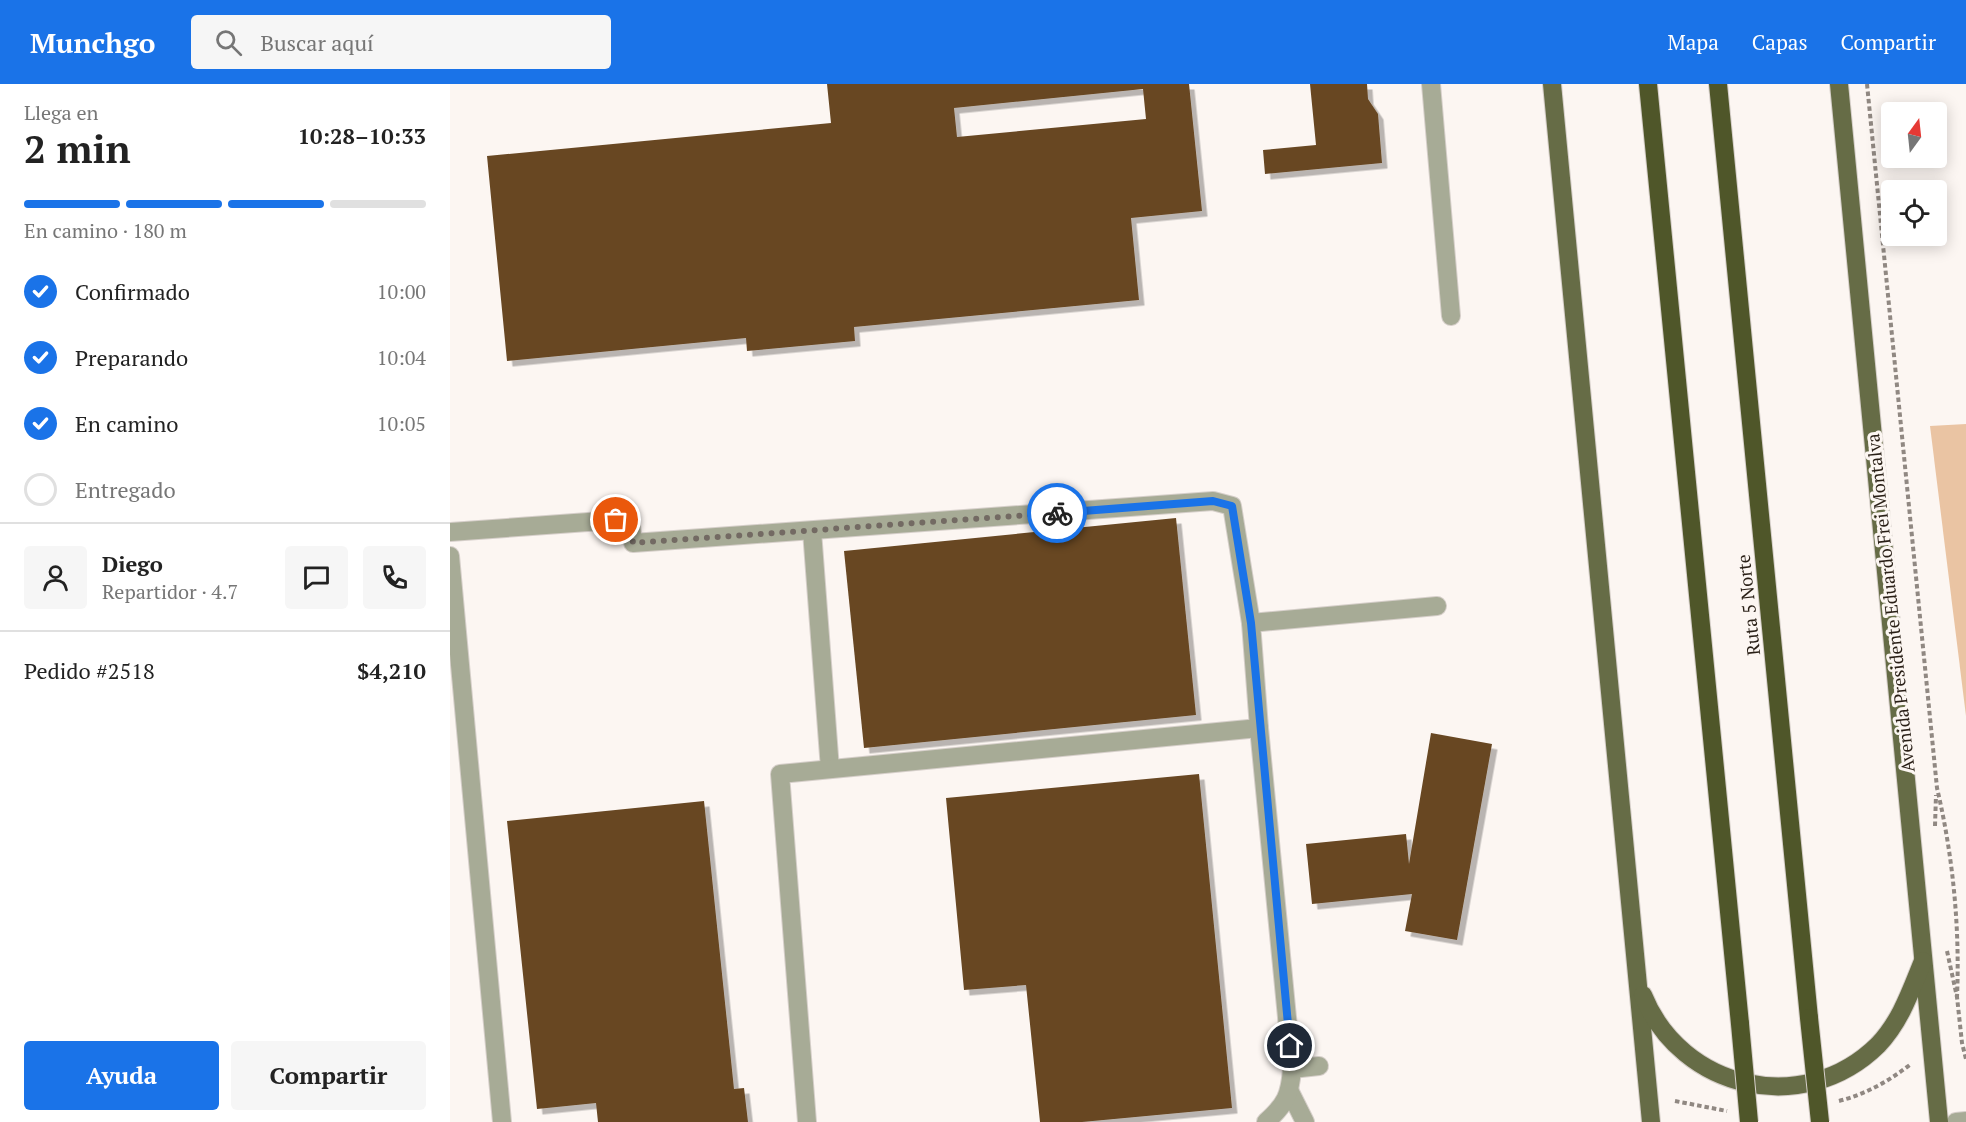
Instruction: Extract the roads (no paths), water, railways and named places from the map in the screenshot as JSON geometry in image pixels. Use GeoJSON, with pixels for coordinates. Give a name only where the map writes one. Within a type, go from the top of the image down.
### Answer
{"type":"FeatureCollection","features":[{"type":"Feature","properties":{"kind":"highway"},"geometry":{"type":"LineString","coordinates":[[1648,84],[1749,1122]]}},
{"type":"Feature","properties":{"kind":"highway","name":"Ruta 5 Norte"},"geometry":{"type":"LineString","coordinates":[[1718,84],[1820,1122]]}},
{"type":"Feature","properties":{"kind":"main road"},"geometry":{"type":"LineString","coordinates":[[1552,84],[1651,1122]]}},
{"type":"Feature","properties":{"kind":"main road","name":"Avenida Presidente Eduardo Frei Montalva"},"geometry":{"type":"LineString","coordinates":[[1839,84],[1940,1122]]}},
{"type":"Feature","properties":{"kind":"main road"},"geometry":{"type":"LineString","coordinates":[[1636,977],[1643,998],[1659,1026],[1681,1051],[1699,1064],[1739,1082],[1761,1086],[1783,1086],[1824,1078],[1861,1059],[1877,1045],[1891,1029],[1902,1011],[1924,957]]}},
{"type":"Feature","properties":{"kind":"street"},"geometry":{"type":"LineString","coordinates":[[1431,84],[1451,316]]}},
{"type":"Feature","properties":{"kind":"street"},"geometry":{"type":"LineString","coordinates":[[450,532],[616,520],[631,525],[633,543],[1213,501],[1232,506],[1251,623],[1292,1069],[1290,1092],[1280,1109],[1266,1122]]}},
{"type":"Feature","properties":{"kind":"street"},"geometry":{"type":"LineString","coordinates":[[812,531],[830,769]]}},
{"type":"Feature","properties":{"kind":"street"},"geometry":{"type":"LineString","coordinates":[[450,556],[502,1122]]}},
{"type":"Feature","properties":{"kind":"street"},"geometry":{"type":"LineString","coordinates":[[1251,623],[1437,606]]}},
{"type":"Feature","properties":{"kind":"street"},"geometry":{"type":"LineString","coordinates":[[807,1122],[780,774],[1259,728]]}},
{"type":"Feature","properties":{"kind":"street"},"geometry":{"type":"LineString","coordinates":[[1292,1069],[1318,1066]]}},
{"type":"Feature","properties":{"kind":"street"},"geometry":{"type":"LineString","coordinates":[[1290,1092],[1305,1122]]}},
{"type":"Feature","properties":{"kind":"street"},"geometry":{"type":"LineString","coordinates":[[1956,1122],[1966,1121]]}}]}
